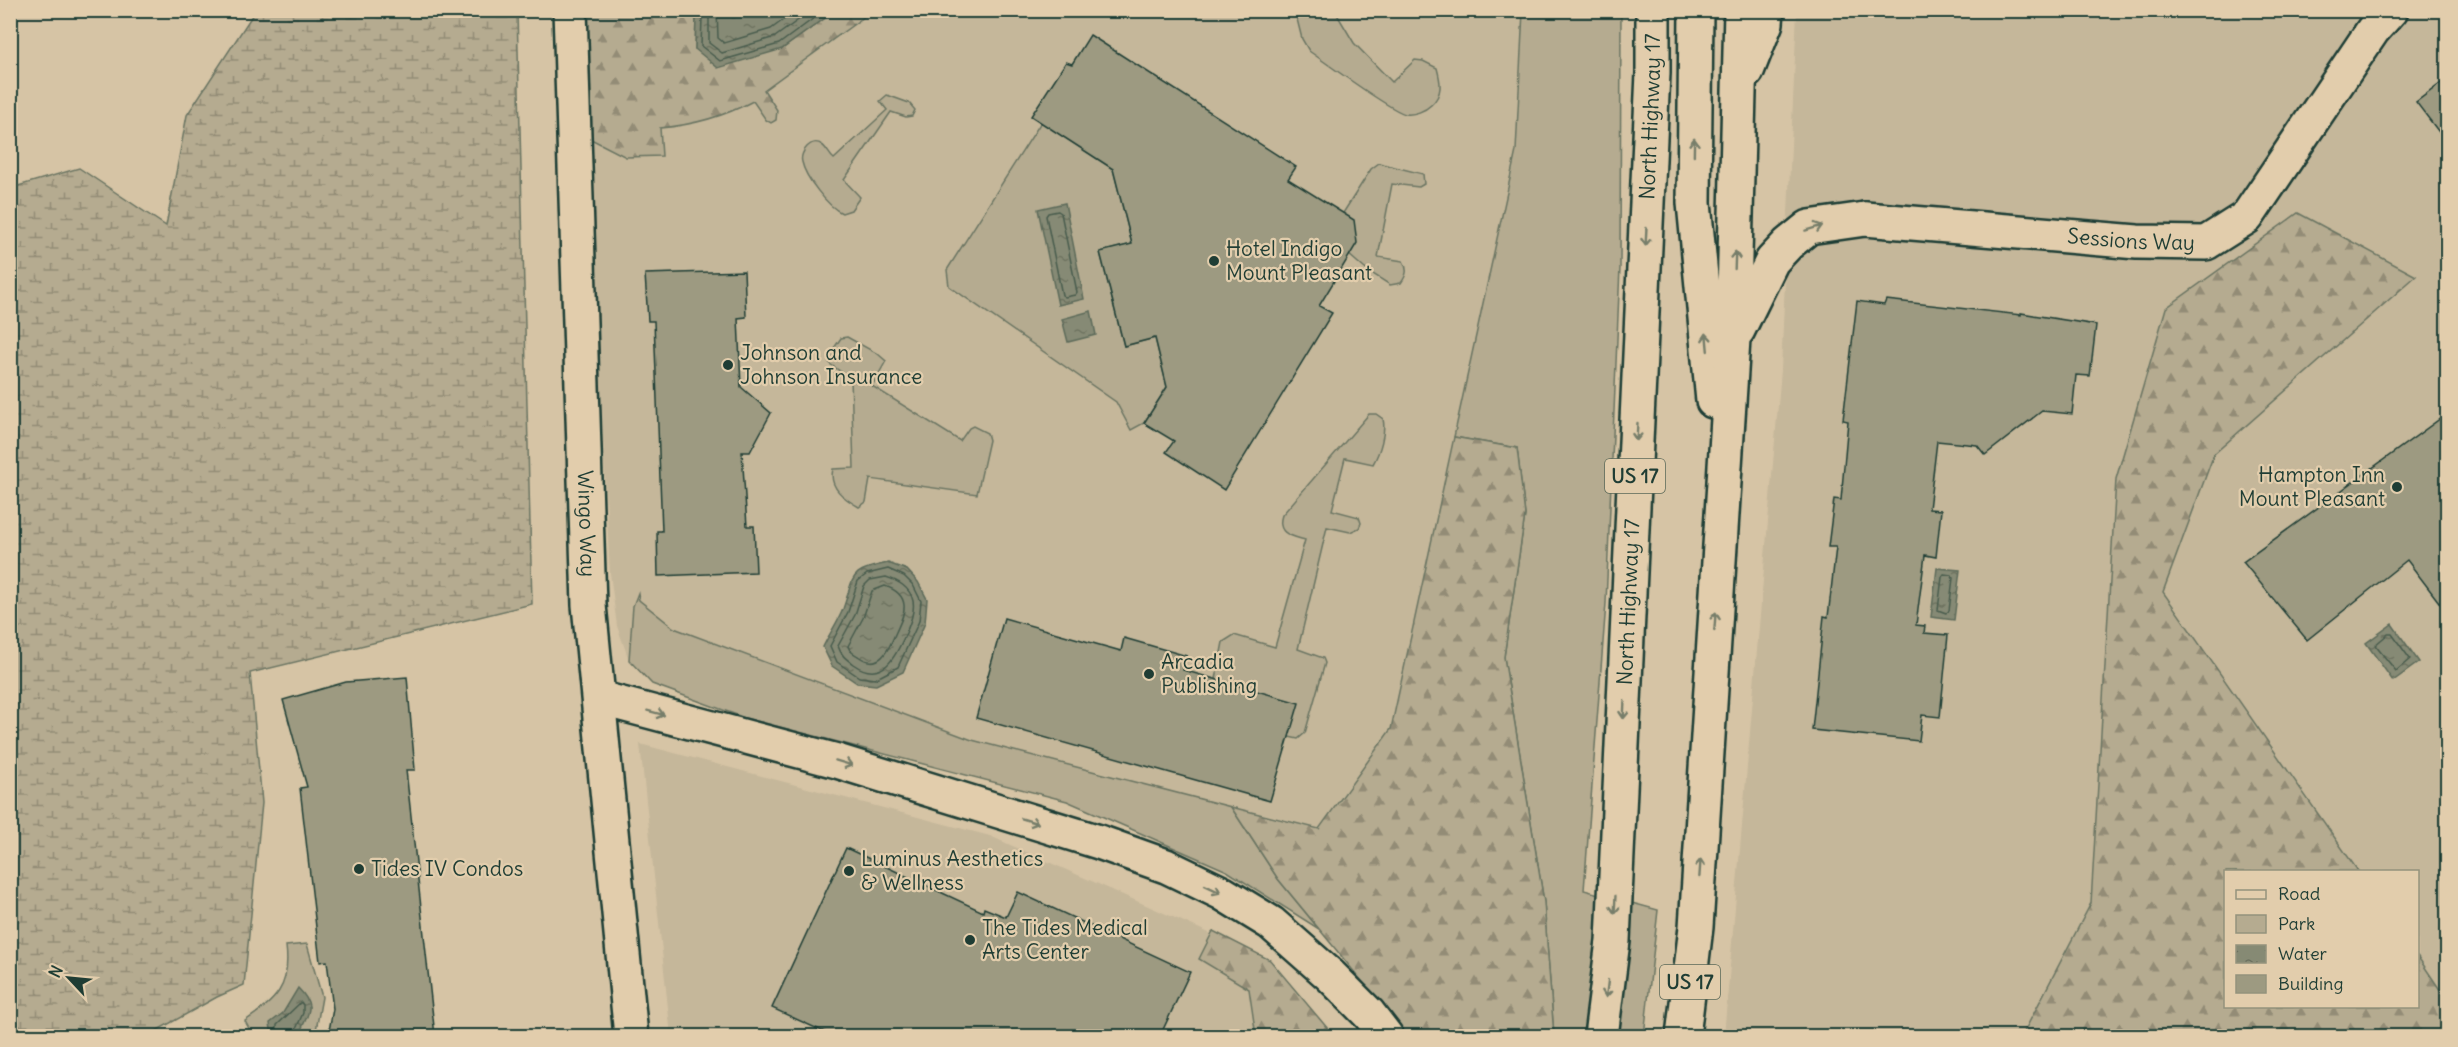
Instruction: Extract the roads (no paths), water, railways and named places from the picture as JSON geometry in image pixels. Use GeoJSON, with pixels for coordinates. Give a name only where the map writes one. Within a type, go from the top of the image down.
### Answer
{"type":"FeatureCollection","features":[{"type":"Feature","properties":{"kind":"main road","name":"Wingo Way"},"geometry":{"type":"LineString","coordinates":[[570,10],[589,605],[631,1036]]}},
{"type":"Feature","properties":{"kind":"main road","name":"North Highway 17"},"geometry":{"type":"LineString","coordinates":[[1601,1036],[1613,941],[1653,73],[1653,10]]}},
{"type":"Feature","properties":{"kind":"main road"},"geometry":{"type":"LineString","coordinates":[[1696,10],[1694,203],[1722,504]]}},
{"type":"Feature","properties":{"kind":"main road","name":"US 17"},"geometry":{"type":"LineString","coordinates":[[1683,1036],[1696,927],[1733,339],[1741,10]]}},
{"type":"Feature","properties":{"kind":"main road"},"geometry":{"type":"LineString","coordinates":[[1739,90],[1766,23],[1767,10]]}},
{"type":"Feature","properties":{"kind":"main road","name":"Sessions Way"},"geometry":{"type":"LineString","coordinates":[[1733,339],[1772,261],[1809,227],[1865,219],[2137,242],[2206,243],[2247,217],[2373,30],[2391,10]]}},
{"type":"Feature","properties":{"kind":"main road"},"geometry":{"type":"LineString","coordinates":[[599,698],[837,761],[1099,842],[1166,866],[1222,893],[1271,923],[1330,975],[1369,1014],[1386,1036]]}},
{"type":"Feature","properties":{"kind":"water"},"geometry":{"type":"Polygon","coordinates":[[[692,11],[835,11],[782,49],[718,68],[695,49],[696,18],[692,11]]]}},
{"type":"Feature","properties":{"kind":"water"},"geometry":{"type":"Polygon","coordinates":[[[1065,203],[1084,299],[1058,305],[1038,209],[1065,203]]]}},
{"type":"Feature","properties":{"kind":"water"},"geometry":{"type":"Polygon","coordinates":[[[1091,311],[1096,335],[1068,342],[1062,319],[1091,311]]]}},
{"type":"Feature","properties":{"kind":"water"},"geometry":{"type":"Polygon","coordinates":[[[888,563],[907,570],[918,582],[927,599],[925,623],[903,672],[876,685],[857,683],[832,666],[823,647],[841,614],[855,576],[866,569],[888,563]]]}},
{"type":"Feature","properties":{"kind":"water"},"geometry":{"type":"Polygon","coordinates":[[[1937,568],[1960,570],[1954,620],[1931,617],[1937,568]]]}},
{"type":"Feature","properties":{"kind":"water"},"geometry":{"type":"Polygon","coordinates":[[[2392,624],[2419,662],[2393,681],[2366,643],[2392,624]]]}},
{"type":"Feature","properties":{"kind":"water"},"geometry":{"type":"Polygon","coordinates":[[[298,988],[308,1001],[309,1007],[299,1036],[272,1036],[270,1023],[283,1013],[298,988]]]}},
{"type":"Feature","properties":{"kind":"place","name":"Hotel Indigo Mount Pleasant"},"geometry":{"type":"Point","coordinates":[1214,261]}},
{"type":"Feature","properties":{"kind":"place","name":"Johnson and Johnson Insurance"},"geometry":{"type":"Point","coordinates":[728,365]}},
{"type":"Feature","properties":{"kind":"place","name":"Hampton Inn Mount Pleasant"},"geometry":{"type":"Point","coordinates":[2397,487]}},
{"type":"Feature","properties":{"kind":"place","name":"Arcadia Publishing"},"geometry":{"type":"Point","coordinates":[1149,674]}},
{"type":"Feature","properties":{"kind":"place","name":"Tides IV Condos"},"geometry":{"type":"Point","coordinates":[359,869]}},
{"type":"Feature","properties":{"kind":"place","name":"Luminus Aesthetics & Wellness"},"geometry":{"type":"Point","coordinates":[849,871]}},
{"type":"Feature","properties":{"kind":"place","name":"The Tides Medical Arts Center"},"geometry":{"type":"Point","coordinates":[970,940]}}]}
